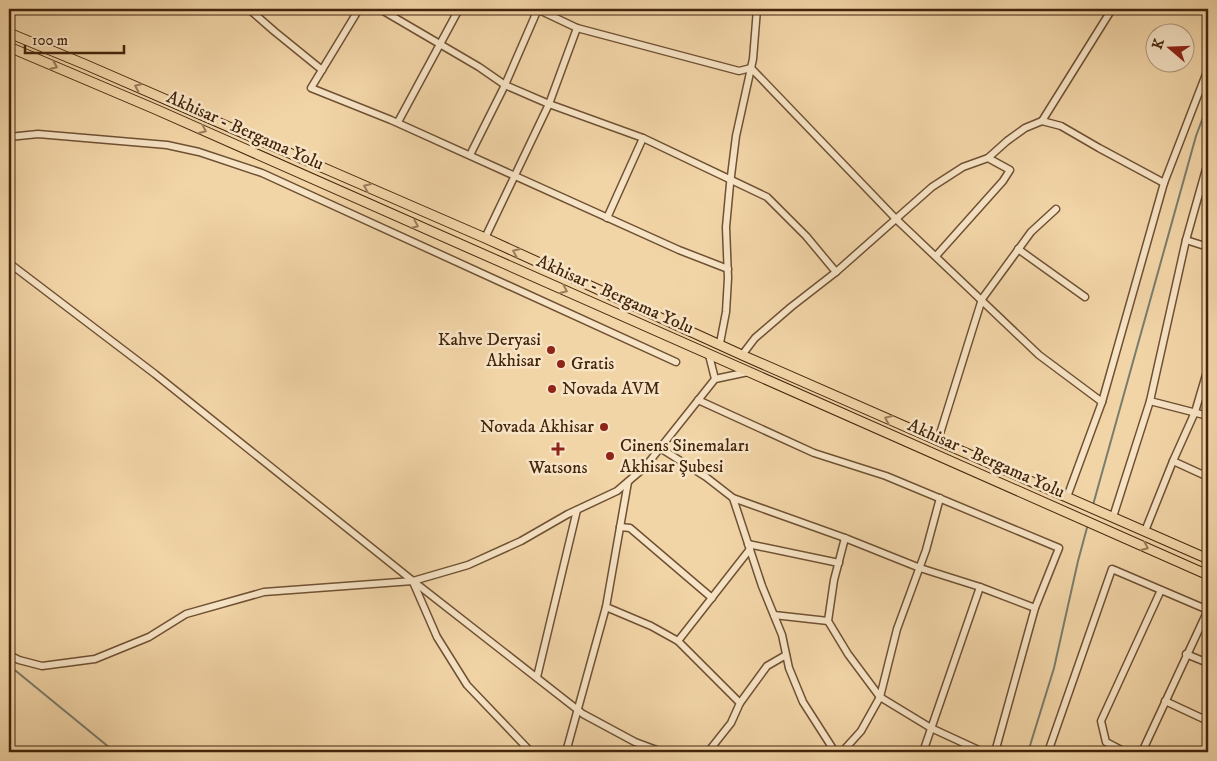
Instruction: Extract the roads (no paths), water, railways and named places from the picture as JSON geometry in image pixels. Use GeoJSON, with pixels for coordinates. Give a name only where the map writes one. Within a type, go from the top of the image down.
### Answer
{"type":"FeatureCollection","features":[{"type":"Feature","properties":{"kind":"main road","name":"Akhisar - Bergama Yolu"},"geometry":{"type":"LineString","coordinates":[[9,33],[485,238],[720,343],[742,355],[1208,559]]}},
{"type":"Feature","properties":{"kind":"main road","name":"Akhisar - Bergama Yolu"},"geometry":{"type":"LineString","coordinates":[[9,47],[155,109],[1208,575]]}},
{"type":"Feature","properties":{"kind":"street"},"geometry":{"type":"LineString","coordinates":[[248,9],[322,70]]}},
{"type":"Feature","properties":{"kind":"street"},"geometry":{"type":"LineString","coordinates":[[359,9],[311,88],[398,122],[607,218],[679,250],[728,269]]}},
{"type":"Feature","properties":{"kind":"street"},"geometry":{"type":"LineString","coordinates":[[380,9],[479,67],[505,85],[549,104],[643,138],[767,197],[806,236],[836,272]]}},
{"type":"Feature","properties":{"kind":"street"},"geometry":{"type":"LineString","coordinates":[[398,122],[459,9]]}},
{"type":"Feature","properties":{"kind":"street"},"geometry":{"type":"LineString","coordinates":[[470,155],[505,85],[537,9],[577,28],[739,71],[751,68]]}},
{"type":"Feature","properties":{"kind":"street"},"geometry":{"type":"LineString","coordinates":[[720,343],[726,312],[728,269],[726,227],[730,181],[736,136],[751,68],[757,9]]}},
{"type":"Feature","properties":{"kind":"street"},"geometry":{"type":"LineString","coordinates":[[742,355],[755,338],[790,307],[836,272],[932,187],[963,167],[988,158],[1025,128],[1042,121],[1112,9]]}},
{"type":"Feature","properties":{"kind":"street"},"geometry":{"type":"LineString","coordinates":[[485,238],[549,104],[577,28]]}},
{"type":"Feature","properties":{"kind":"street"},"geometry":{"type":"LineString","coordinates":[[751,68],[896,219],[1039,355],[1102,402]]}},
{"type":"Feature","properties":{"kind":"street"},"geometry":{"type":"LineString","coordinates":[[1067,497],[1102,402],[1164,183],[1208,69]]}},
{"type":"Feature","properties":{"kind":"street"},"geometry":{"type":"LineString","coordinates":[[1042,121],[1061,126],[1164,183]]}},
{"type":"Feature","properties":{"kind":"street"},"geometry":{"type":"LineString","coordinates":[[9,137],[38,134],[167,144],[262,173],[676,362]]}},
{"type":"Feature","properties":{"kind":"street"},"geometry":{"type":"LineString","coordinates":[[607,218],[643,138]]}},
{"type":"Feature","properties":{"kind":"street"},"geometry":{"type":"LineString","coordinates":[[936,256],[1003,181],[1010,170],[988,158]]}},
{"type":"Feature","properties":{"kind":"street"},"geometry":{"type":"LineString","coordinates":[[1113,517],[1150,401],[1186,240],[1207,167]]}},
{"type":"Feature","properties":{"kind":"street"},"geometry":{"type":"LineString","coordinates":[[938,440],[982,299],[1031,232],[1056,209]]}},
{"type":"Feature","properties":{"kind":"street"},"geometry":{"type":"LineString","coordinates":[[1186,240],[1208,247]]}},
{"type":"Feature","properties":{"kind":"street"},"geometry":{"type":"LineString","coordinates":[[1018,249],[1085,297]]}},
{"type":"Feature","properties":{"kind":"street"},"geometry":{"type":"LineString","coordinates":[[9,264],[155,374],[413,581],[577,709],[636,742],[662,752]]}},
{"type":"Feature","properties":{"kind":"street"},"geometry":{"type":"LineString","coordinates":[[709,355],[715,379]]}},
{"type":"Feature","properties":{"kind":"street"},"geometry":{"type":"LineString","coordinates":[[1145,531],[1195,412],[1208,368]]}},
{"type":"Feature","properties":{"kind":"street"},"geometry":{"type":"LineString","coordinates":[[9,655],[42,666],[95,659],[149,638],[186,614],[264,592],[413,581],[468,565],[521,542],[578,510],[618,491],[645,467],[715,379],[748,372]]}},
{"type":"Feature","properties":{"kind":"street"},"geometry":{"type":"LineString","coordinates":[[698,400],[814,453],[886,476],[1059,548],[1035,608],[995,752]]}},
{"type":"Feature","properties":{"kind":"street"},"geometry":{"type":"LineString","coordinates":[[1150,401],[1208,416]]}},
{"type":"Feature","properties":{"kind":"street"},"geometry":{"type":"LineString","coordinates":[[660,448],[706,477],[733,498],[845,538],[920,568],[980,587],[1035,608]]}},
{"type":"Feature","properties":{"kind":"street"},"geometry":{"type":"LineString","coordinates":[[1173,461],[1208,477]]}},
{"type":"Feature","properties":{"kind":"street"},"geometry":{"type":"LineString","coordinates":[[566,752],[606,607],[628,482]]}},
{"type":"Feature","properties":{"kind":"street"},"geometry":{"type":"LineString","coordinates":[[733,498],[782,635],[788,668],[803,702],[835,752]]}},
{"type":"Feature","properties":{"kind":"street"},"geometry":{"type":"LineString","coordinates":[[842,752],[861,731],[880,697],[897,629],[926,550],[940,498]]}},
{"type":"Feature","properties":{"kind":"street"},"geometry":{"type":"LineString","coordinates":[[536,677],[578,510]]}},
{"type":"Feature","properties":{"kind":"street"},"geometry":{"type":"LineString","coordinates":[[620,527],[630,528],[712,598]]}},
{"type":"Feature","properties":{"kind":"street"},"geometry":{"type":"LineString","coordinates":[[845,538],[828,621],[848,654],[880,697],[931,728],[983,752]]}},
{"type":"Feature","properties":{"kind":"street"},"geometry":{"type":"LineString","coordinates":[[749,547],[839,563]]}},
{"type":"Feature","properties":{"kind":"street"},"geometry":{"type":"LineString","coordinates":[[678,641],[749,547]]}},
{"type":"Feature","properties":{"kind":"street"},"geometry":{"type":"LineString","coordinates":[[1048,752],[1112,569],[1208,610],[1142,752]]}},
{"type":"Feature","properties":{"kind":"street"},"geometry":{"type":"LineString","coordinates":[[413,581],[437,637],[467,685],[531,752]]}},
{"type":"Feature","properties":{"kind":"street"},"geometry":{"type":"LineString","coordinates":[[922,752],[980,587]]}},
{"type":"Feature","properties":{"kind":"street"},"geometry":{"type":"LineString","coordinates":[[1124,752],[1106,742],[1101,721],[1161,590]]}},
{"type":"Feature","properties":{"kind":"street"},"geometry":{"type":"LineString","coordinates":[[606,607],[651,626],[678,641],[740,703]]}},
{"type":"Feature","properties":{"kind":"street"},"geometry":{"type":"LineString","coordinates":[[774,615],[828,621]]}},
{"type":"Feature","properties":{"kind":"street"},"geometry":{"type":"LineString","coordinates":[[1186,654],[1208,663]]}},
{"type":"Feature","properties":{"kind":"street"},"geometry":{"type":"LineString","coordinates":[[708,752],[731,723],[740,703],[767,666],[786,655]]}},
{"type":"Feature","properties":{"kind":"street"},"geometry":{"type":"LineString","coordinates":[[1165,701],[1208,721]]}},
{"type":"Feature","properties":{"kind":"waterway"},"geometry":{"type":"LineString","coordinates":[[1093,505],[1196,136],[1208,104]]}},
{"type":"Feature","properties":{"kind":"waterway"},"geometry":{"type":"LineString","coordinates":[[1028,752],[1054,668],[1088,524]]}},
{"type":"Feature","properties":{"kind":"waterway"},"geometry":{"type":"LineString","coordinates":[[9,669],[16,671],[110,748],[111,752]]}},
{"type":"Feature","properties":{"kind":"place","name":"Kahve Deryasi Akhisar"},"geometry":{"type":"Point","coordinates":[551,350]}},
{"type":"Feature","properties":{"kind":"place","name":"Gratis"},"geometry":{"type":"Point","coordinates":[561,364]}},
{"type":"Feature","properties":{"kind":"place","name":"Novada AVM"},"geometry":{"type":"Point","coordinates":[552,389]}},
{"type":"Feature","properties":{"kind":"place","name":"Novada Akhisar"},"geometry":{"type":"Point","coordinates":[604,427]}},
{"type":"Feature","properties":{"kind":"place","name":"Watsons"},"geometry":{"type":"Point","coordinates":[558,449]}},
{"type":"Feature","properties":{"kind":"place","name":"Cinens Sinemaları Akhisar Şubesi"},"geometry":{"type":"Point","coordinates":[610,456]}}]}
